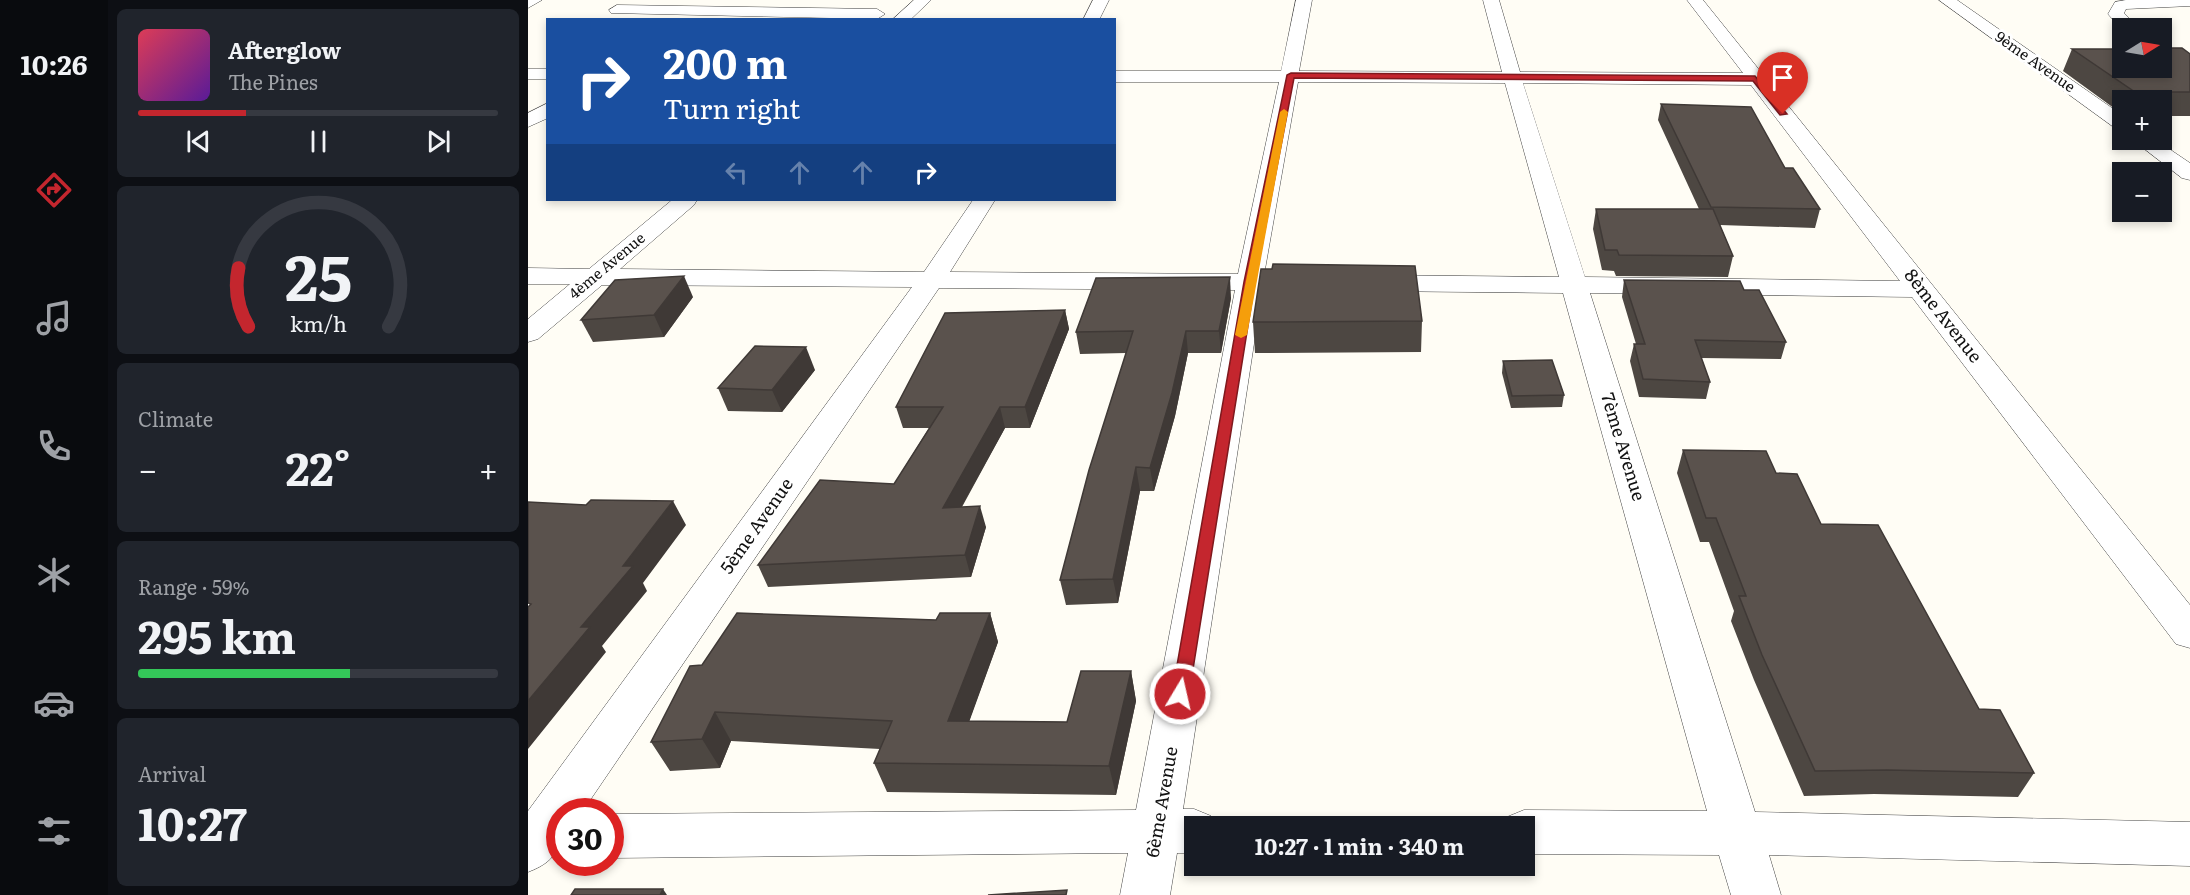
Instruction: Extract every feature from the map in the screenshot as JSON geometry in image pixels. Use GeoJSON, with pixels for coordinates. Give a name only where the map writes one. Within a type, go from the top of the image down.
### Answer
{"type":"FeatureCollection","features":[{"type":"Feature","properties":{"kind":"street"},"geometry":{"type":"LineString","coordinates":[[528,3],[534,0]]}},
{"type":"Feature","properties":{"kind":"street"},"geometry":{"type":"LineString","coordinates":[[902,18],[923,0]]}},
{"type":"Feature","properties":{"kind":"street"},"geometry":{"type":"LineString","coordinates":[[1092,18],[1101,0]]}},
{"type":"Feature","properties":{"kind":"street","name":"6ème Avenue"},"geometry":{"type":"LineString","coordinates":[[1145,895],[1176,831],[1250,282],[1304,0]]}},
{"type":"Feature","properties":{"kind":"street","name":"7ème Avenue"},"geometry":{"type":"LineString","coordinates":[[1491,0],[1756,895]]}},
{"type":"Feature","properties":{"kind":"street","name":"8ème Avenue"},"geometry":{"type":"LineString","coordinates":[[1695,0],[2190,633]]}},
{"type":"Feature","properties":{"kind":"street","name":"9ème Avenue"},"geometry":{"type":"LineString","coordinates":[[1947,0],[2112,117]]}},
{"type":"Feature","properties":{"kind":"street"},"geometry":{"type":"LineString","coordinates":[[2120,18],[2116,14],[2120,5],[2190,1]]}},
{"type":"Feature","properties":{"kind":"street"},"geometry":{"type":"LineString","coordinates":[[617,10],[702,16],[877,14]]}},
{"type":"Feature","properties":{"kind":"street"},"geometry":{"type":"LineString","coordinates":[[528,74],[546,74]]}},
{"type":"Feature","properties":{"kind":"street"},"geometry":{"type":"LineString","coordinates":[[1116,76],[1755,78]]}},
{"type":"Feature","properties":{"kind":"street"},"geometry":{"type":"LineString","coordinates":[[528,121],[546,110]]}},
{"type":"Feature","properties":{"kind":"street"},"geometry":{"type":"LineString","coordinates":[[2157,150],[2190,173]]}},
{"type":"Feature","properties":{"kind":"street","name":"4ème Avenue"},"geometry":{"type":"LineString","coordinates":[[528,333],[685,201]]}},
{"type":"Feature","properties":{"kind":"street","name":"5ème Avenue"},"geometry":{"type":"LineString","coordinates":[[538,840],[932,279],[983,201]]}},
{"type":"Feature","properties":{"kind":"street"},"geometry":{"type":"LineString","coordinates":[[528,276],[1922,289]]}},
{"type":"Feature","properties":{"kind":"street"},"geometry":{"type":"LineString","coordinates":[[624,836],[1176,831]]}},
{"type":"Feature","properties":{"kind":"street"},"geometry":{"type":"LineString","coordinates":[[1535,832],[1738,833],[2190,844]]}},
{"type":"Feature","properties":{"kind":"building"},"geometry":{"type":"Polygon","coordinates":[[[2172,48],[2182,48],[2190,54],[2190,92],[2132,90],[2114,78],[2172,78],[2172,48]]]}},
{"type":"Feature","properties":{"kind":"building"},"geometry":{"type":"Polygon","coordinates":[[[2072,49],[2112,49],[2112,76],[2072,49]]]}},
{"type":"Feature","properties":{"kind":"building"},"geometry":{"type":"Polygon","coordinates":[[[1661,104],[1751,107],[1785,168],[1793,168],[1820,209],[1711,207],[1661,104]]]}},
{"type":"Feature","properties":{"kind":"building"},"geometry":{"type":"Polygon","coordinates":[[[1596,209],[1713,209],[1733,256],[1619,255],[1617,250],[1605,250],[1596,209]]]}},
{"type":"Feature","properties":{"kind":"building"},"geometry":{"type":"Polygon","coordinates":[[[1273,264],[1415,266],[1422,321],[1253,322],[1261,269],[1272,269],[1273,264]]]}},
{"type":"Feature","properties":{"kind":"building"},"geometry":{"type":"Polygon","coordinates":[[[684,276],[654,315],[581,320],[615,280],[684,276]]]}},
{"type":"Feature","properties":{"kind":"building"},"geometry":{"type":"Polygon","coordinates":[[[1230,277],[1219,331],[1186,331],[1172,393],[1150,468],[1136,467],[1113,579],[1060,580],[1089,470],[1133,331],[1076,332],[1096,278],[1230,277]]]}},
{"type":"Feature","properties":{"kind":"building"},"geometry":{"type":"Polygon","coordinates":[[[1624,280],[1740,281],[1744,290],[1759,290],[1786,342],[1695,340],[1710,382],[1643,379],[1634,344],[1645,344],[1624,280]]]}},
{"type":"Feature","properties":{"kind":"building"},"geometry":{"type":"Polygon","coordinates":[[[1065,310],[1025,407],[1000,407],[943,508],[980,506],[965,555],[758,565],[820,480],[894,484],[943,407],[896,407],[945,313],[1065,310]]]}},
{"type":"Feature","properties":{"kind":"building"},"geometry":{"type":"Polygon","coordinates":[[[755,346],[806,347],[772,390],[718,388],[755,346]]]}},
{"type":"Feature","properties":{"kind":"building"},"geometry":{"type":"Polygon","coordinates":[[[1552,360],[1564,395],[1512,396],[1503,361],[1552,360]]]}},
{"type":"Feature","properties":{"kind":"building"},"geometry":{"type":"Polygon","coordinates":[[[1683,450],[1766,451],[1776,473],[1797,474],[1821,524],[1878,525],[1979,709],[2000,710],[2034,773],[1815,771],[1762,655],[1739,596],[1746,596],[1716,518],[1706,518],[1683,450]]]}},
{"type":"Feature","properties":{"kind":"building"},"geometry":{"type":"Polygon","coordinates":[[[591,500],[673,501],[623,566],[633,566],[581,627],[590,627],[528,701],[528,607],[531,604],[528,603],[528,502],[586,505],[591,500]]]}},
{"type":"Feature","properties":{"kind":"building"},"geometry":{"type":"Polygon","coordinates":[[[737,613],[936,620],[940,613],[990,613],[948,721],[1067,722],[1081,671],[1131,671],[1109,766],[874,763],[892,721],[715,712],[702,739],[651,742],[690,666],[702,665],[737,613]]]}},
{"type":"Feature","properties":{"kind":"building"},"geometry":{"type":"Polygon","coordinates":[[[575,889],[663,889],[660,895],[571,895],[575,889]]]}},
{"type":"Feature","properties":{"kind":"building"},"geometry":{"type":"Polygon","coordinates":[[[1067,890],[1066,895],[988,895],[1067,890]]]}},
{"type":"Feature","properties":{"kind":"slow traffic"},"geometry":{"type":"LineString","coordinates":[[1241,335],[1284,112]]}},
{"type":"Feature","properties":{"kind":"route"},"geometry":{"type":"LineString","coordinates":[[1180,694],[1250,282],[1291,75],[1755,78],[1783,114]]}}]}
